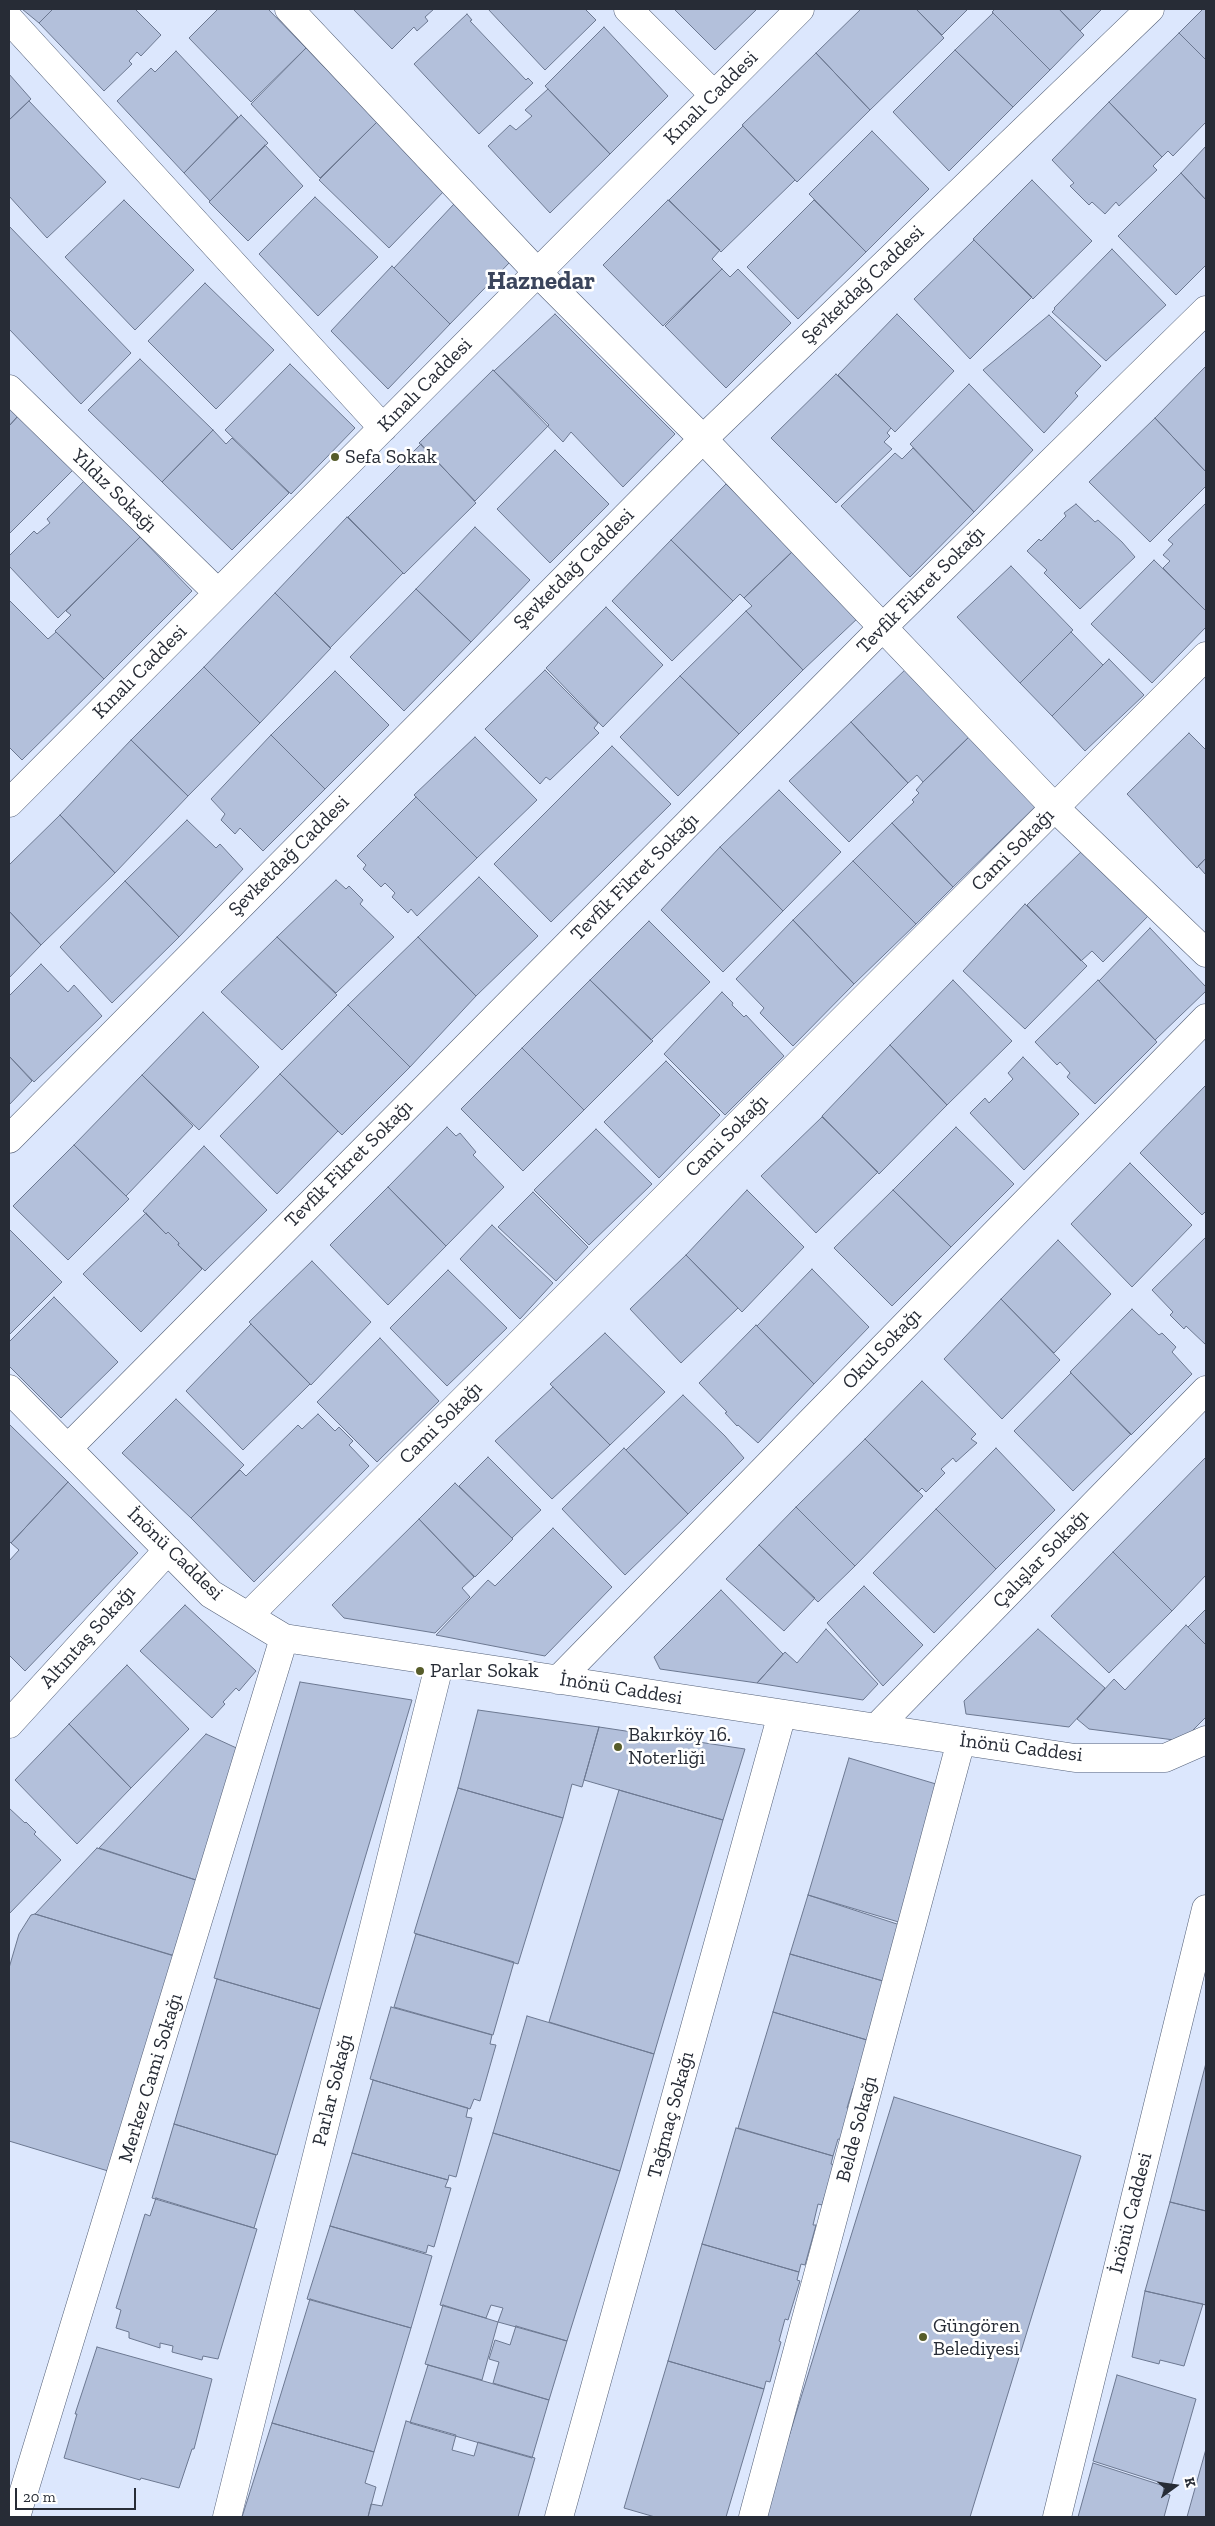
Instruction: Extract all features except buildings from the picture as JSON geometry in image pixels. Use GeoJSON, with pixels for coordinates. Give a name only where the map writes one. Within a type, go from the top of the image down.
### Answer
{"type":"FeatureCollection","features":[{"type":"Feature","properties":{"kind":"street"},"geometry":{"type":"LineString","coordinates":[[290,9],[537,272],[703,440],[1055,808],[1206,953]]}},
{"type":"Feature","properties":{"kind":"street"},"geometry":{"type":"LineString","coordinates":[[628,9],[714,95]]}},
{"type":"Feature","properties":{"kind":"street","name":"Kınalı Caddesi"},"geometry":{"type":"LineString","coordinates":[[12,792],[218,593],[800,9]]}},
{"type":"Feature","properties":{"kind":"street","name":"Şevketdağ Caddesi"},"geometry":{"type":"LineString","coordinates":[[9,1139],[703,440],[1150,9]]}},
{"type":"Feature","properties":{"kind":"street"},"geometry":{"type":"LineString","coordinates":[[9,19],[382,428]]}},
{"type":"Feature","properties":{"kind":"street","name":"Tevfik Fikret Sokağı"},"geometry":{"type":"LineString","coordinates":[[68,1448],[883,627],[1206,310]]}},
{"type":"Feature","properties":{"kind":"street","name":"Yıldız Sokağı"},"geometry":{"type":"LineString","coordinates":[[9,389],[218,593]]}},
{"type":"Feature","properties":{"kind":"street","name":"Cami Sokağı"},"geometry":{"type":"LineString","coordinates":[[248,1616],[1206,656]]}},
{"type":"Feature","properties":{"kind":"street","name":"Okul Sokağı"},"geometry":{"type":"LineString","coordinates":[[558,1680],[1206,1018]]}},
{"type":"Feature","properties":{"kind":"street","name":"İnönü Caddesi"},"geometry":{"type":"LineString","coordinates":[[9,1388],[211,1594],[284,1638],[1075,1758],[1165,1758],[1206,1740]]}},
{"type":"Feature","properties":{"kind":"street","name":"Çalışlar Sokağı"},"geometry":{"type":"LineString","coordinates":[[876,1728],[1206,1390]]}},
{"type":"Feature","properties":{"kind":"street","name":"Altıntaş Sokağı"},"geometry":{"type":"LineString","coordinates":[[9,1724],[168,1550]]}},
{"type":"Feature","properties":{"kind":"street","name":"Merkez Cami Sokağı"},"geometry":{"type":"LineString","coordinates":[[16,2517],[284,1638]]}},
{"type":"Feature","properties":{"kind":"street","name":"Parlar Sokağı"},"geometry":{"type":"LineString","coordinates":[[227,2517],[440,1662]]}},
{"type":"Feature","properties":{"kind":"street","name":"Tağmaç Sokağı"},"geometry":{"type":"LineString","coordinates":[[559,2517],[782,1714]]}},
{"type":"Feature","properties":{"kind":"street","name":"Belde Sokağı"},"geometry":{"type":"LineString","coordinates":[[753,2517],[960,1741]]}},
{"type":"Feature","properties":{"kind":"street","name":"İnönü Caddesi"},"geometry":{"type":"LineString","coordinates":[[1056,2517],[1206,1909]]}},
{"type":"Feature","properties":{"kind":"place","name":"Sefa Sokak"},"geometry":{"type":"Point","coordinates":[335,457]}},
{"type":"Feature","properties":{"kind":"place","name":"Parlar Sokak"},"geometry":{"type":"Point","coordinates":[420,1671]}},
{"type":"Feature","properties":{"kind":"place","name":"Bakırköy 16. Noterliği"},"geometry":{"type":"Point","coordinates":[618,1747]}},
{"type":"Feature","properties":{"kind":"place","name":"Güngören Belediyesi"},"geometry":{"type":"Point","coordinates":[923,2337]}},
{"type":"Feature","properties":{"kind":"district","name":"Haznedar"},"geometry":{"type":"Point","coordinates":[541,282]}}]}
